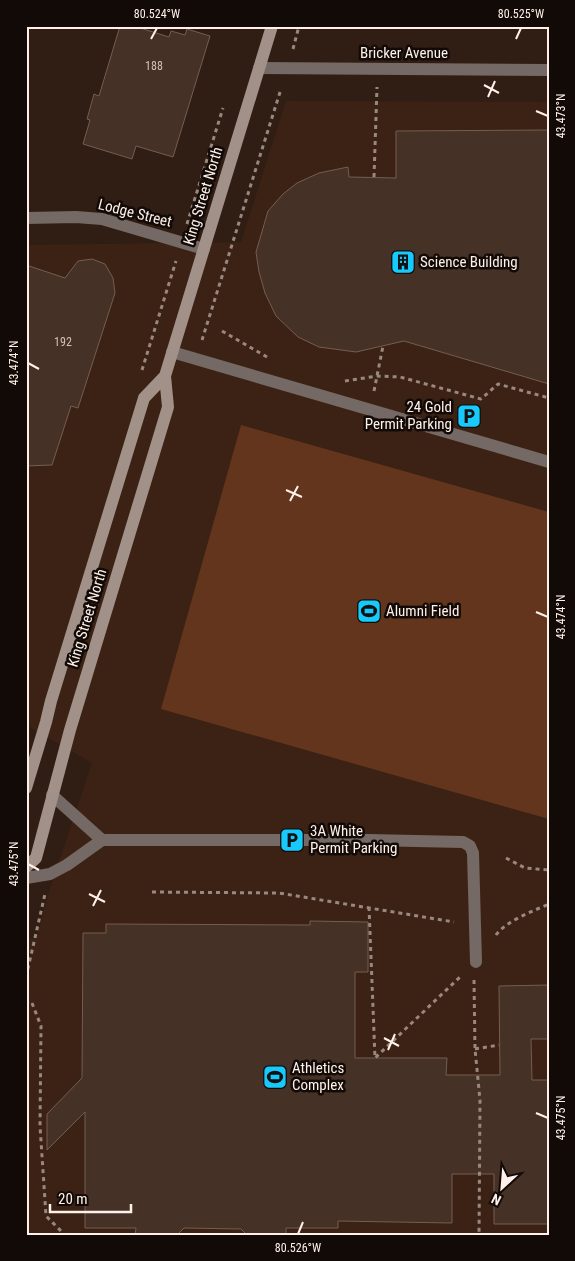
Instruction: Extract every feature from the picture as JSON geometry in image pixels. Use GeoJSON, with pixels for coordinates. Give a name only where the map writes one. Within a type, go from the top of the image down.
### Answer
{"type":"FeatureCollection","features":[{"type":"Feature","properties":{"kind":"main road","name":"King Street North"},"geometry":{"type":"LineString","coordinates":[[26,867],[36,858],[70,730],[168,407],[165,376],[272,26]]}},
{"type":"Feature","properties":{"kind":"main road","name":"King Street North"},"geometry":{"type":"LineString","coordinates":[[26,788],[144,398],[165,376]]}},
{"type":"Feature","properties":{"kind":"street","name":"Bricker Avenue"},"geometry":{"type":"LineString","coordinates":[[259,68],[549,70]]}},
{"type":"Feature","properties":{"kind":"street","name":"Lodge Street"},"geometry":{"type":"LineString","coordinates":[[26,218],[76,217],[102,219],[204,248]]}},
{"type":"Feature","properties":{"kind":"street"},"geometry":{"type":"LineString","coordinates":[[172,352],[549,462]]}},
{"type":"Feature","properties":{"kind":"street"},"geometry":{"type":"LineString","coordinates":[[52,795],[102,840]]}},
{"type":"Feature","properties":{"kind":"street"},"geometry":{"type":"LineString","coordinates":[[26,878],[50,874],[68,865],[102,840],[463,842],[470,846],[474,854],[476,962]]}},
{"type":"Feature","properties":{"kind":"path"},"geometry":{"type":"LineString","coordinates":[[374,177],[377,69]]}},
{"type":"Feature","properties":{"kind":"path","name":"King Street North"},"geometry":{"type":"LineString","coordinates":[[194,201],[226,100]]}},
{"type":"Feature","properties":{"kind":"path"},"geometry":{"type":"LineString","coordinates":[[222,331],[271,359]]}},
{"type":"Feature","properties":{"kind":"path"},"geometry":{"type":"LineString","coordinates":[[369,410],[378,376],[383,346]]}},
{"type":"Feature","properties":{"kind":"path"},"geometry":{"type":"LineString","coordinates":[[336,382],[378,376],[400,377],[481,399],[498,384],[549,398]]}},
{"type":"Feature","properties":{"kind":"path"},"geometry":{"type":"LineString","coordinates":[[506,858],[524,868],[549,870]]}},
{"type":"Feature","properties":{"kind":"path"},"geometry":{"type":"LineString","coordinates":[[152,892],[279,893],[369,907],[474,927]]}},
{"type":"Feature","properties":{"kind":"path"},"geometry":{"type":"LineString","coordinates":[[369,907],[374,1058],[476,962],[499,930],[526,914],[549,904]]}},
{"type":"Feature","properties":{"kind":"path"},"geometry":{"type":"LineString","coordinates":[[476,962],[474,982],[475,1048],[480,1100],[479,1235]]}},
{"type":"Feature","properties":{"kind":"path"},"geometry":{"type":"LineString","coordinates":[[32,1003],[41,1026],[40,1126],[46,1216],[65,1235]]}},
{"type":"Feature","properties":{"kind":"path"},"geometry":{"type":"LineString","coordinates":[[475,1048],[499,1045]]}},
{"type":"Feature","properties":{"kind":"shaded area"},"geometry":{"type":"Polygon","coordinates":[[[286,101],[549,102],[549,1235],[26,1235],[26,938],[36,939],[48,895],[92,763],[26,725],[26,245],[241,242],[286,101]]]}},
{"type":"Feature","properties":{"kind":"shaded area","name":"Alumni Field"},"geometry":{"type":"Polygon","coordinates":[[[241,425],[549,512],[549,819],[161,709],[241,425]]]}},
{"type":"Feature","properties":{"kind":"building"},"geometry":{"type":"Polygon","coordinates":[[[120,26],[134,26],[169,37],[171,31],[185,35],[187,29],[210,36],[173,157],[136,146],[132,159],[83,144],[90,120],[87,119],[94,94],[99,96],[120,26]]]}},
{"type":"Feature","properties":{"kind":"building","name":"Science Building"},"geometry":{"type":"Polygon","coordinates":[[[549,130],[549,384],[404,341],[356,352],[319,347],[298,337],[276,316],[265,293],[256,252],[268,211],[283,194],[297,183],[319,173],[348,167],[349,177],[396,178],[396,131],[549,130]]]}},
{"type":"Feature","properties":{"kind":"building"},"geometry":{"type":"Polygon","coordinates":[[[92,259],[105,264],[113,278],[115,293],[78,408],[71,406],[52,465],[26,466],[26,265],[65,278],[78,261],[92,259]]]}},
{"type":"Feature","properties":{"kind":"building","name":"Athletics Complex"},"geometry":{"type":"Polygon","coordinates":[[[310,921],[368,922],[368,972],[355,972],[355,1058],[447,1058],[446,1075],[500,1075],[499,986],[549,985],[549,1039],[531,1039],[532,1080],[549,1080],[549,1224],[494,1224],[494,1174],[452,1174],[452,1223],[338,1221],[338,1228],[286,1228],[286,1235],[247,1235],[241,1229],[184,1228],[177,1235],[135,1235],[136,1228],[85,1228],[85,1112],[47,1150],[47,1114],[82,1078],[83,933],[106,933],[106,924],[310,925],[310,921]]]}},
{"type":"Feature","properties":{"kind":"place","name":"Science Building"},"geometry":{"type":"Point","coordinates":[403,262]}},
{"type":"Feature","properties":{"kind":"place","name":"24 Gold Permit Parking"},"geometry":{"type":"Point","coordinates":[469,416]}},
{"type":"Feature","properties":{"kind":"place","name":"Alumni Field"},"geometry":{"type":"Point","coordinates":[369,611]}},
{"type":"Feature","properties":{"kind":"place","name":"3A White Permit Parking"},"geometry":{"type":"Point","coordinates":[292,840]}},
{"type":"Feature","properties":{"kind":"place","name":"Athletics Complex"},"geometry":{"type":"Point","coordinates":[275,1077]}}]}
